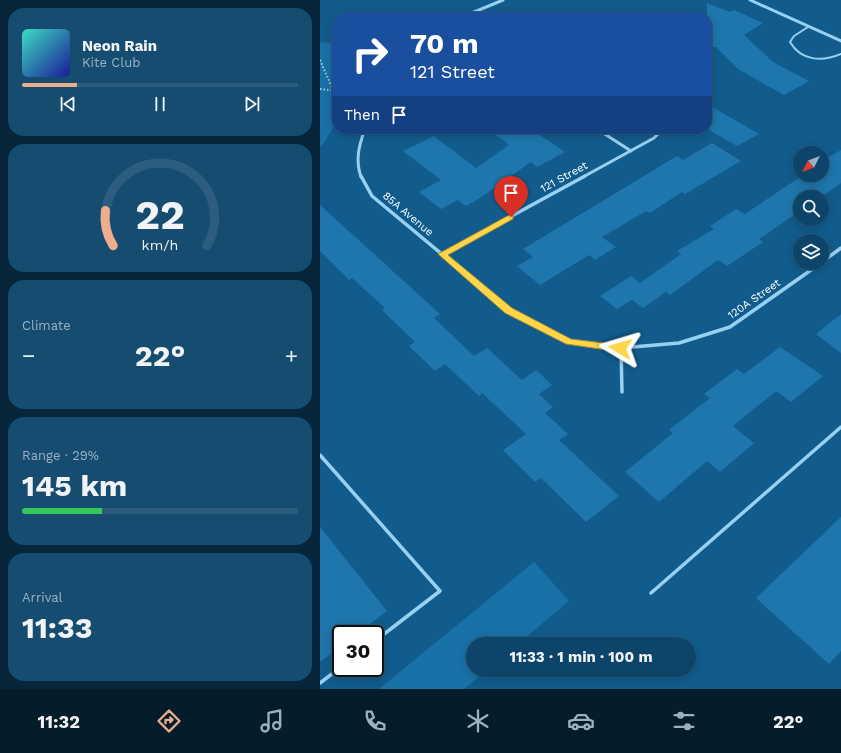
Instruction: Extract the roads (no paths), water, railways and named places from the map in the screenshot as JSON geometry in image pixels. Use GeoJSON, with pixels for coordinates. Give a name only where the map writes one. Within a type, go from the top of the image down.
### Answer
{"type":"FeatureCollection","features":[{"type":"Feature","properties":{"kind":"street"},"geometry":{"type":"LineString","coordinates":[[474,12],[503,0]]}},
{"type":"Feature","properties":{"kind":"street"},"geometry":{"type":"LineString","coordinates":[[750,0],[841,42]]}},
{"type":"Feature","properties":{"kind":"street","name":"85A Avenue"},"geometry":{"type":"LineString","coordinates":[[363,134],[358,145],[357,166],[363,183],[372,196],[508,310],[570,342],[620,348]]}},
{"type":"Feature","properties":{"kind":"street"},"geometry":{"type":"LineString","coordinates":[[605,134],[632,151]]}},
{"type":"Feature","properties":{"kind":"street","name":"121 Street"},"geometry":{"type":"LineString","coordinates":[[442,254],[632,151],[658,134]]}},
{"type":"Feature","properties":{"kind":"street","name":"120A Street"},"geometry":{"type":"LineString","coordinates":[[829,256],[841,248]]}},
{"type":"Feature","properties":{"kind":"street","name":"120A Street"},"geometry":{"type":"LineString","coordinates":[[620,348],[679,343],[730,327],[810,270]]}},
{"type":"Feature","properties":{"kind":"street"},"geometry":{"type":"LineString","coordinates":[[620,348],[622,392]]}},
{"type":"Feature","properties":{"kind":"lane"},"geometry":{"type":"LineString","coordinates":[[808,27],[794,36],[790,42],[793,49],[802,55],[813,59],[830,58],[841,54]]}},
{"type":"Feature","properties":{"kind":"lane"},"geometry":{"type":"LineString","coordinates":[[651,594],[841,427]]}},
{"type":"Feature","properties":{"kind":"lane"},"geometry":{"type":"LineString","coordinates":[[320,455],[440,591],[384,634]]}},
{"type":"Feature","properties":{"kind":"lane"},"geometry":{"type":"LineString","coordinates":[[320,683],[332,674]]}}]}
